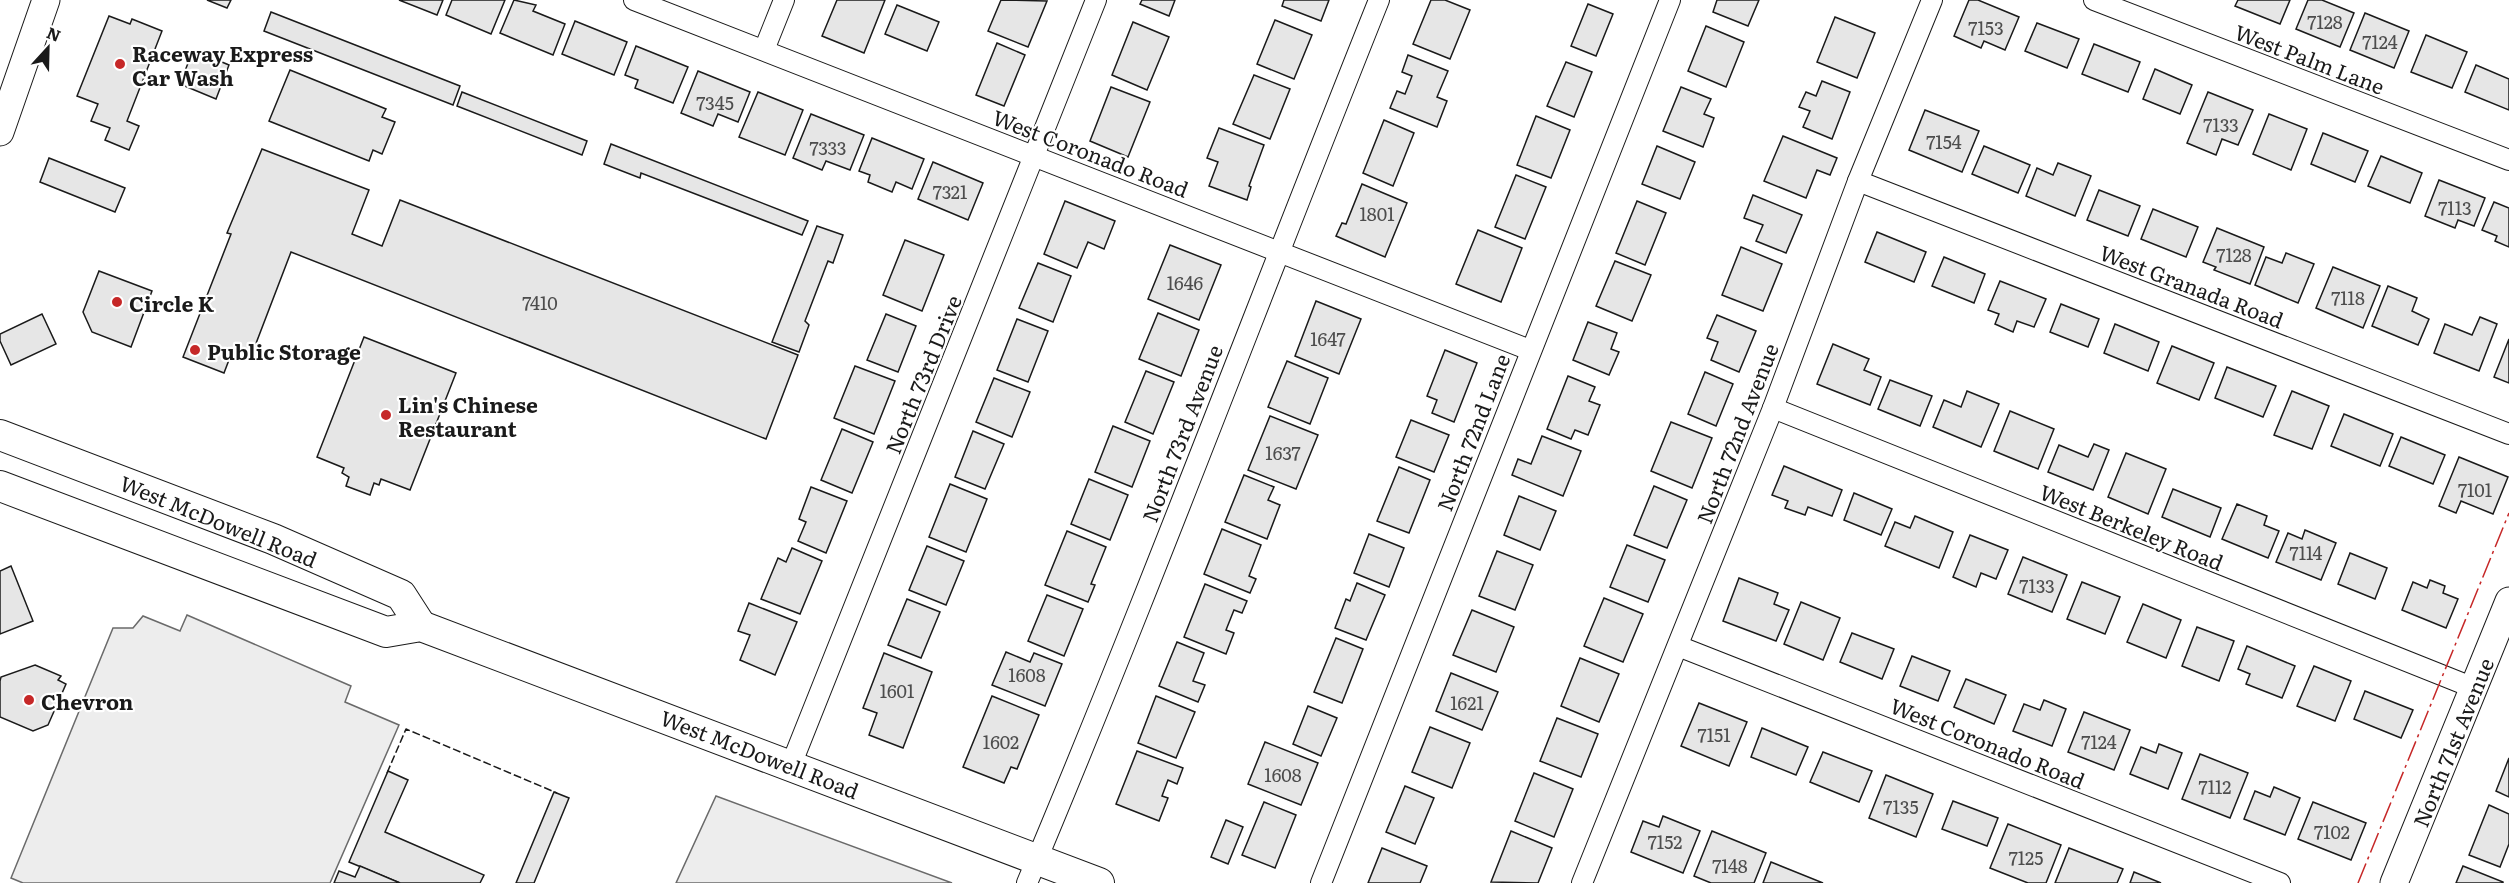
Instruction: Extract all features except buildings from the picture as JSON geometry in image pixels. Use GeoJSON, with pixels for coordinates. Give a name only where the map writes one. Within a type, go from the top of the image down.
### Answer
{"type":"FeatureCollection","features":[{"type":"Feature","properties":{"kind":"main road","name":"West McDowell Road"},"geometry":{"type":"LineString","coordinates":[[0,435],[273,540],[401,595],[421,626]]}},
{"type":"Feature","properties":{"kind":"main road","name":"West McDowell Road"},"geometry":{"type":"LineString","coordinates":[[0,486],[386,632],[421,626],[791,765],[1032,871],[1099,883]]}},
{"type":"Feature","properties":{"kind":"street"},"geometry":{"type":"LineString","coordinates":[[0,132],[46,0]]}},
{"type":"Feature","properties":{"kind":"street","name":"West Coronado Road"},"geometry":{"type":"LineString","coordinates":[[634,0],[1530,350]]}},
{"type":"Feature","properties":{"kind":"street"},"geometry":{"type":"LineString","coordinates":[[764,50],[784,0]]}},
{"type":"Feature","properties":{"kind":"street","name":"North 73rd Drive"},"geometry":{"type":"LineString","coordinates":[[791,765],[1096,0]]}},
{"type":"Feature","properties":{"kind":"street","name":"North 73rd Avenue"},"geometry":{"type":"LineString","coordinates":[[1032,871],[1157,564],[1278,251],[1379,0]]}},
{"type":"Feature","properties":{"kind":"street","name":"North 72nd Lane"},"geometry":{"type":"LineString","coordinates":[[1321,883],[1670,0]]}},
{"type":"Feature","properties":{"kind":"street","name":"North 72nd Avenue"},"geometry":{"type":"LineString","coordinates":[[1586,882],[1773,408],[1858,181],[1932,0]]}},
{"type":"Feature","properties":{"kind":"street","name":"West Palm Lane"},"geometry":{"type":"LineString","coordinates":[[2094,0],[2509,160]]}},
{"type":"Feature","properties":{"kind":"street","name":"West Granada Road"},"geometry":{"type":"LineString","coordinates":[[1858,181],[2509,434]]}},
{"type":"Feature","properties":{"kind":"street","name":"West Berkeley Road"},"geometry":{"type":"LineString","coordinates":[[1773,408],[2474,688]]}},
{"type":"Feature","properties":{"kind":"street","name":"North 71st Avenue"},"geometry":{"type":"LineString","coordinates":[[2394,883],[2509,601]]}},
{"type":"Feature","properties":{"kind":"street","name":"West Coronado Road"},"geometry":{"type":"LineString","coordinates":[[1678,646],[2280,883]]}},
{"type":"Feature","properties":{"kind":"shaded area"},"geometry":{"type":"Polygon","coordinates":[[[187,615],[351,686],[345,702],[399,725],[330,883],[23,883],[11,878],[113,628],[133,628],[143,616],[180,631],[187,615]]]}},
{"type":"Feature","properties":{"kind":"shaded area"},"geometry":{"type":"Polygon","coordinates":[[[716,796],[952,883],[676,883],[716,796]]]}},
{"type":"Feature","properties":{"kind":"fence"},"geometry":{"type":"LineString","coordinates":[[387,773],[406,729],[557,793]]}},
{"type":"Feature","properties":{"kind":"power"},"geometry":{"type":"LineString","coordinates":[[2358,883],[2509,513]]}},
{"type":"Feature","properties":{"kind":"place","name":"Raceway Express Car Wash"},"geometry":{"type":"Point","coordinates":[120,64]}},
{"type":"Feature","properties":{"kind":"place","name":"Circle K"},"geometry":{"type":"Point","coordinates":[117,302]}},
{"type":"Feature","properties":{"kind":"place","name":"Public Storage"},"geometry":{"type":"Point","coordinates":[195,350]}},
{"type":"Feature","properties":{"kind":"place","name":"Lin's Chinese Restaurant"},"geometry":{"type":"Point","coordinates":[386,415]}},
{"type":"Feature","properties":{"kind":"place","name":"Chevron"},"geometry":{"type":"Point","coordinates":[29,700]}}]}
